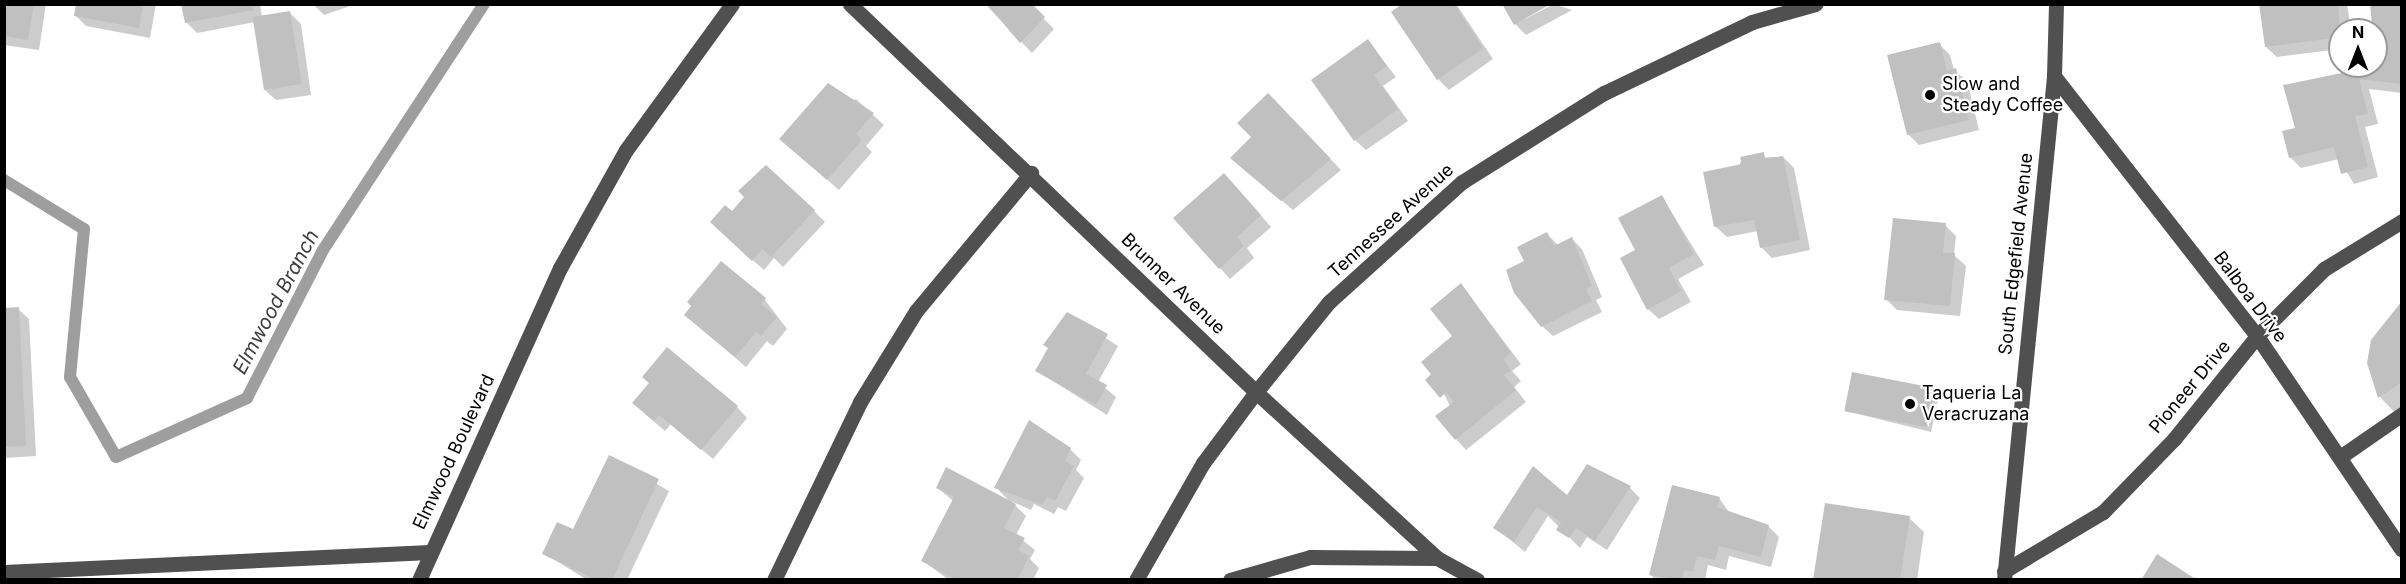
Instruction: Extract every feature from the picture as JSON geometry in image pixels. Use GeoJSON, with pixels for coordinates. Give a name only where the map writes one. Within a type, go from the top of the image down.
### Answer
{"type":"FeatureCollection","features":[{"type":"Feature","properties":{"kind":"street","name":"Elmwood Boulevard"},"geometry":{"type":"LineString","coordinates":[[4,572],[430,552],[560,268],[626,150],[732,4]]}},
{"type":"Feature","properties":{"kind":"street","name":"Brunner Avenue"},"geometry":{"type":"LineString","coordinates":[[850,4],[1031,172],[1256,392],[1437,558],[1476,579]]}},
{"type":"Feature","properties":{"kind":"street","name":"Tennessee Avenue"},"geometry":{"type":"LineString","coordinates":[[1136,579],[1203,463],[1256,392],[1329,302],[1462,182],[1604,93],[1752,22],[1815,4]]}},
{"type":"Feature","properties":{"kind":"street","name":"South Edgefield Avenue"},"geometry":{"type":"LineString","coordinates":[[2004,575],[2054,76],[2056,4]]}},
{"type":"Feature","properties":{"kind":"street","name":"Balboa Drive"},"geometry":{"type":"LineString","coordinates":[[2054,76],[2257,336],[2402,550]]}},
{"type":"Feature","properties":{"kind":"street"},"geometry":{"type":"LineString","coordinates":[[774,579],[860,402],[916,311],[1031,172]]}},
{"type":"Feature","properties":{"kind":"street","name":"Pioneer Drive"},"geometry":{"type":"LineString","coordinates":[[2004,575],[2103,513],[2174,439],[2257,336],[2324,269],[2402,221]]}},
{"type":"Feature","properties":{"kind":"street"},"geometry":{"type":"LineString","coordinates":[[2340,457],[2402,414]]}},
{"type":"Feature","properties":{"kind":"street"},"geometry":{"type":"LineString","coordinates":[[419,579],[430,552]]}},
{"type":"Feature","properties":{"kind":"street"},"geometry":{"type":"LineString","coordinates":[[1230,579],[1310,557],[1437,558]]}},
{"type":"Feature","properties":{"kind":"building"},"geometry":{"type":"Polygon","coordinates":[[[4,4],[34,4],[28,40],[4,36],[4,4]]]}},
{"type":"Feature","properties":{"kind":"building"},"geometry":{"type":"Polygon","coordinates":[[[76,4],[143,4],[139,28],[74,16],[76,4]]]}},
{"type":"Feature","properties":{"kind":"building"},"geometry":{"type":"Polygon","coordinates":[[[181,4],[252,4],[253,10],[185,23],[181,4]]]}},
{"type":"Feature","properties":{"kind":"building"},"geometry":{"type":"Polygon","coordinates":[[[987,4],[1032,4],[1045,17],[1020,43],[987,4]]]}},
{"type":"Feature","properties":{"kind":"building"},"geometry":{"type":"Polygon","coordinates":[[[1402,4],[1454,4],[1483,48],[1437,80],[1391,12],[1402,4]]]}},
{"type":"Feature","properties":{"kind":"building"},"geometry":{"type":"Polygon","coordinates":[[[1502,4],[1551,4],[1514,25],[1502,4]]]}},
{"type":"Feature","properties":{"kind":"building"},"geometry":{"type":"Polygon","coordinates":[[[2259,4],[2338,4],[2339,18],[2328,18],[2328,39],[2265,47],[2259,4]]]}},
{"type":"Feature","properties":{"kind":"building"},"geometry":{"type":"Polygon","coordinates":[[[2370,4],[2402,4],[2402,84],[2359,79],[2368,114],[2355,116],[2368,167],[2341,174],[2334,147],[2289,158],[2282,131],[2295,128],[2283,85],[2328,76],[2328,78],[2388,78],[2388,18],[2371,18],[2370,4]]]}},
{"type":"Feature","properties":{"kind":"building"},"geometry":{"type":"Polygon","coordinates":[[[290,11],[302,84],[264,90],[252,17],[290,11]]]}},
{"type":"Feature","properties":{"kind":"building"},"geometry":{"type":"Polygon","coordinates":[[[1368,39],[1387,66],[1374,75],[1398,109],[1354,141],[1311,80],[1368,39]]]}},
{"type":"Feature","properties":{"kind":"building","name":"Slow and Steady Coffee"},"geometry":{"type":"Polygon","coordinates":[[[1940,42],[1947,71],[1956,68],[1969,120],[1907,135],[1887,55],[1940,42]]]}},
{"type":"Feature","properties":{"kind":"building"},"geometry":{"type":"Polygon","coordinates":[[[828,83],[874,113],[856,134],[862,140],[827,180],[779,139],[828,83]]]}},
{"type":"Feature","properties":{"kind":"building"},"geometry":{"type":"Polygon","coordinates":[[[1268,93],[1331,159],[1281,201],[1230,158],[1251,137],[1237,123],[1268,93]]]}},
{"type":"Feature","properties":{"kind":"building"},"geometry":{"type":"Polygon","coordinates":[[[1764,152],[1765,159],[1783,156],[1800,240],[1760,248],[1754,220],[1714,227],[1703,172],[1742,164],[1740,157],[1764,152]]]}},
{"type":"Feature","properties":{"kind":"building"},"geometry":{"type":"Polygon","coordinates":[[[766,165],[815,210],[771,257],[762,249],[752,261],[710,222],[725,205],[732,211],[744,197],[738,191],[766,165]]]}},
{"type":"Feature","properties":{"kind":"building"},"geometry":{"type":"Polygon","coordinates":[[[1224,173],[1261,215],[1237,237],[1244,246],[1219,269],[1173,218],[1224,173]]]}},
{"type":"Feature","properties":{"kind":"building"},"geometry":{"type":"Polygon","coordinates":[[[1662,195],[1694,254],[1669,268],[1681,291],[1647,310],[1620,258],[1635,250],[1618,218],[1662,195]]]}},
{"type":"Feature","properties":{"kind":"building"},"geometry":{"type":"Polygon","coordinates":[[[1893,218],[1946,223],[1943,253],[1955,253],[1950,306],[1884,300],[1893,218]]]}},
{"type":"Feature","properties":{"kind":"building"},"geometry":{"type":"Polygon","coordinates":[[[1547,232],[1554,246],[1572,237],[1592,286],[1586,289],[1592,301],[1541,327],[1514,293],[1506,270],[1524,261],[1517,247],[1547,232]]]}},
{"type":"Feature","properties":{"kind":"building"},"geometry":{"type":"Polygon","coordinates":[[[721,261],[766,298],[761,304],[777,317],[761,336],[756,332],[735,357],[684,315],[691,306],[687,302],[721,261]]]}},
{"type":"Feature","properties":{"kind":"building"},"geometry":{"type":"Polygon","coordinates":[[[1461,283],[1511,353],[1503,359],[1511,370],[1504,375],[1516,390],[1455,440],[1435,416],[1454,402],[1446,392],[1440,398],[1425,380],[1431,374],[1421,362],[1452,336],[1430,309],[1461,283]]]}},
{"type":"Feature","properties":{"kind":"building"},"geometry":{"type":"Polygon","coordinates":[[[2402,301],[2402,382],[2378,398],[2367,363],[2371,340],[2402,301]]]}},
{"type":"Feature","properties":{"kind":"building"},"geometry":{"type":"Polygon","coordinates":[[[19,307],[26,446],[4,447],[4,308],[19,307]]]}},
{"type":"Feature","properties":{"kind":"building"},"geometry":{"type":"Polygon","coordinates":[[[1067,312],[1108,334],[1086,374],[1107,385],[1096,405],[1035,371],[1048,348],[1043,345],[1067,312]]]}},
{"type":"Feature","properties":{"kind":"building"},"geometry":{"type":"Polygon","coordinates":[[[667,347],[738,406],[701,450],[659,415],[654,421],[632,403],[649,383],[642,377],[667,347]]]}},
{"type":"Feature","properties":{"kind":"building"},"geometry":{"type":"Polygon","coordinates":[[[1852,372],[1934,388],[1927,427],[1844,411],[1852,372]]]}},
{"type":"Feature","properties":{"kind":"building"},"geometry":{"type":"Polygon","coordinates":[[[1029,420],[1071,448],[1065,461],[1074,466],[1055,501],[1047,497],[1043,505],[994,488],[1029,420]]]}},
{"type":"Feature","properties":{"kind":"building"},"geometry":{"type":"Polygon","coordinates":[[[609,455],[659,479],[612,580],[596,580],[542,554],[557,522],[573,529],[609,455]]]}},
{"type":"Feature","properties":{"kind":"building"},"geometry":{"type":"Polygon","coordinates":[[[1587,464],[1631,486],[1595,541],[1576,528],[1569,538],[1556,530],[1561,522],[1537,507],[1514,542],[1493,528],[1533,466],[1567,495],[1587,464]]]}},
{"type":"Feature","properties":{"kind":"building"},"geometry":{"type":"Polygon","coordinates":[[[946,467],[1016,504],[1004,528],[1025,538],[1018,550],[1029,556],[1017,580],[957,580],[921,561],[954,497],[936,488],[946,467]]]}},
{"type":"Feature","properties":{"kind":"building"},"geometry":{"type":"Polygon","coordinates":[[[1672,485],[1720,497],[1717,507],[1769,525],[1761,557],[1719,546],[1715,560],[1697,556],[1693,572],[1684,570],[1682,580],[1649,575],[1672,485]]]}},
{"type":"Feature","properties":{"kind":"building"},"geometry":{"type":"Polygon","coordinates":[[[1825,503],[1910,516],[1900,580],[1813,580],[1825,503]]]}},
{"type":"Feature","properties":{"kind":"building"},"geometry":{"type":"Polygon","coordinates":[[[2157,554],[2197,580],[2141,580],[2157,554]]]}},
{"type":"Feature","properties":{"kind":"waterway","name":"Elmwood Branch"},"geometry":{"type":"LineString","coordinates":[[4,180],[84,229],[70,377],[116,457],[247,398],[323,250],[484,4]]}},
{"type":"Feature","properties":{"kind":"place","name":"Slow and Steady Coffee"},"geometry":{"type":"Point","coordinates":[1930,95]}},
{"type":"Feature","properties":{"kind":"place","name":"Taqueria La Veracruzana"},"geometry":{"type":"Point","coordinates":[1910,404]}}]}
